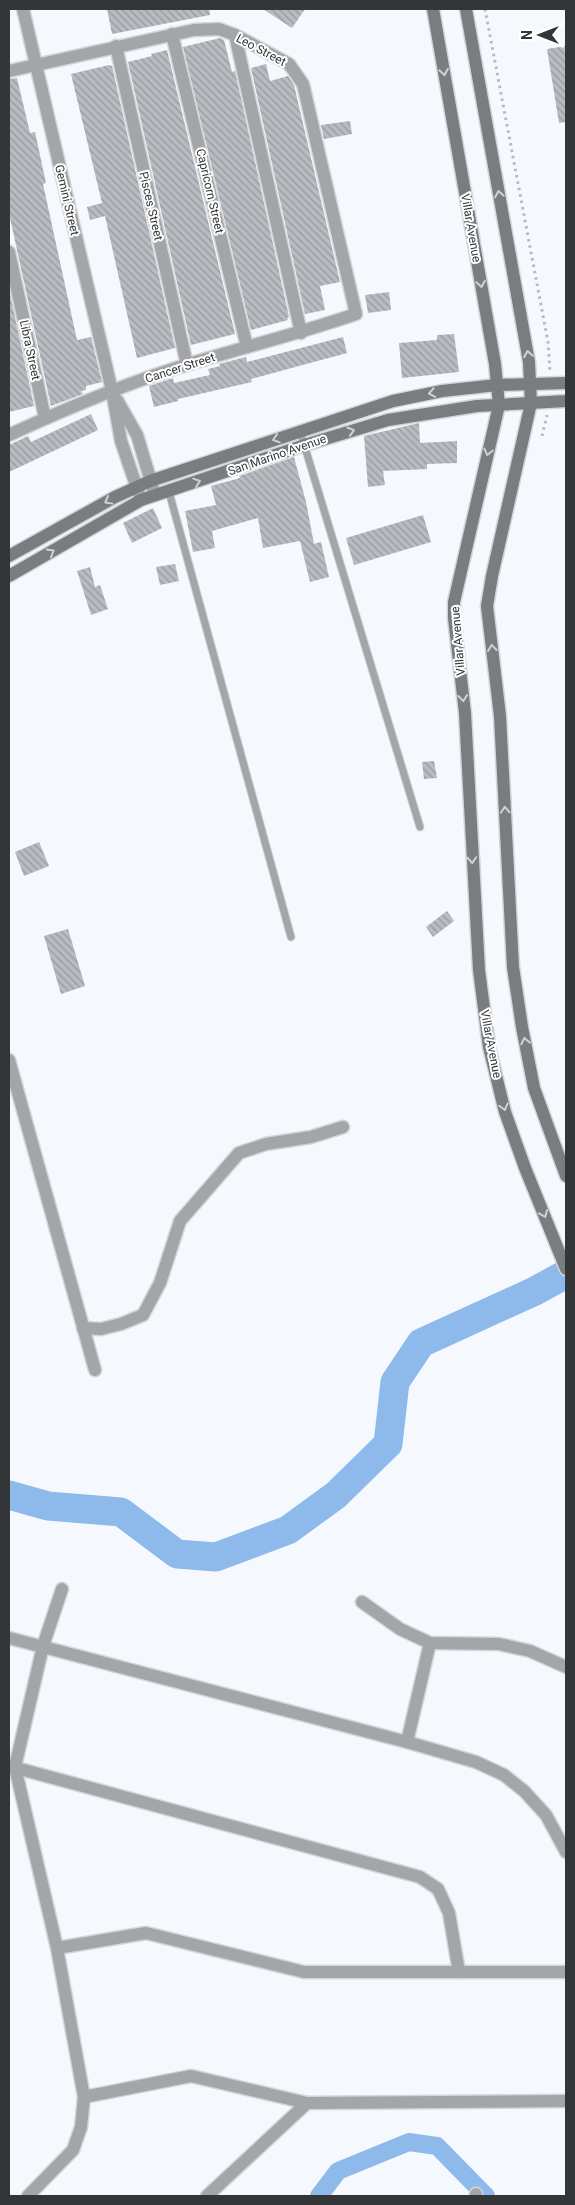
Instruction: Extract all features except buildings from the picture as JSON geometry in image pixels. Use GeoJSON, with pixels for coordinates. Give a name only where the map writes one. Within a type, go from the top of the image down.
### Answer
{"type":"FeatureCollection","features":[{"type":"Feature","properties":{"kind":"main road","name":"Villar Avenue"},"geometry":{"type":"LineString","coordinates":[[433,9],[499,405],[454,602],[454,618],[465,712],[479,970],[489,1048],[505,1112],[525,1168],[566,1269]]}},
{"type":"Feature","properties":{"kind":"main road"},"geometry":{"type":"LineString","coordinates":[[466,9],[529,362],[531,384],[531,402],[487,606],[500,716],[513,967],[522,1028],[534,1088],[566,1176]]}},
{"type":"Feature","properties":{"kind":"main road","name":"San Marino Avenue"},"geometry":{"type":"LineString","coordinates":[[9,576],[139,494],[150,481],[393,401],[442,391],[566,383]]}},
{"type":"Feature","properties":{"kind":"main road","name":"San Marino Avenue"},"geometry":{"type":"LineString","coordinates":[[11,554],[139,494],[155,495],[169,492],[305,445],[388,420],[477,406],[566,401]]}},
{"type":"Feature","properties":{"kind":"main road"},"geometry":{"type":"LineString","coordinates":[[11,554],[26,567]]}},
{"type":"Feature","properties":{"kind":"street","name":"Gemini Street"},"geometry":{"type":"LineString","coordinates":[[22,9],[112,391],[121,441],[139,494]]}},
{"type":"Feature","properties":{"kind":"street","name":"Leo Street"},"geometry":{"type":"LineString","coordinates":[[9,71],[172,34],[194,30],[219,29],[235,35],[289,64],[303,84],[356,314]]}},
{"type":"Feature","properties":{"kind":"street","name":"Capricorn Street"},"geometry":{"type":"LineString","coordinates":[[172,34],[247,347]]}},
{"type":"Feature","properties":{"kind":"street"},"geometry":{"type":"LineString","coordinates":[[235,35],[302,333]]}},
{"type":"Feature","properties":{"kind":"street","name":"Pisces Street"},"geometry":{"type":"LineString","coordinates":[[116,46],[187,365]]}},
{"type":"Feature","properties":{"kind":"street","name":"Libra Street"},"geometry":{"type":"LineString","coordinates":[[9,252],[45,418]]}},
{"type":"Feature","properties":{"kind":"street","name":"Cancer Street"},"geometry":{"type":"LineString","coordinates":[[9,435],[112,391],[187,365],[302,333],[356,314]]}},
{"type":"Feature","properties":{"kind":"street","name":"Gemini Street"},"geometry":{"type":"LineString","coordinates":[[112,391],[137,435],[155,495]]}},
{"type":"Feature","properties":{"kind":"street"},"geometry":{"type":"LineString","coordinates":[[9,1060],[95,1370]]}},
{"type":"Feature","properties":{"kind":"street"},"geometry":{"type":"LineString","coordinates":[[83,1328],[101,1329],[143,1315],[160,1283],[180,1221],[239,1153],[266,1144],[311,1137],[343,1127]]}},
{"type":"Feature","properties":{"kind":"street"},"geometry":{"type":"LineString","coordinates":[[28,2196],[73,2150],[82,2128],[84,2097],[58,1948],[12,1766],[43,1646],[62,1588]]}},
{"type":"Feature","properties":{"kind":"street"},"geometry":{"type":"LineString","coordinates":[[362,1602],[400,1629],[430,1643],[499,1644],[530,1651],[566,1667]]}},
{"type":"Feature","properties":{"kind":"street"},"geometry":{"type":"LineString","coordinates":[[9,1638],[407,1742],[476,1762],[504,1776],[524,1791],[546,1815],[566,1852]]}},
{"type":"Feature","properties":{"kind":"street"},"geometry":{"type":"LineString","coordinates":[[407,1742],[430,1643]]}},
{"type":"Feature","properties":{"kind":"street"},"geometry":{"type":"LineString","coordinates":[[12,1766],[420,1877],[438,1889],[449,1913],[459,1972]]}},
{"type":"Feature","properties":{"kind":"street"},"geometry":{"type":"LineString","coordinates":[[58,1948],[146,1934],[304,1972],[566,1972]]}},
{"type":"Feature","properties":{"kind":"street"},"geometry":{"type":"LineString","coordinates":[[84,2097],[191,2076],[307,2103],[566,2100]]}},
{"type":"Feature","properties":{"kind":"street"},"geometry":{"type":"LineString","coordinates":[[207,2196],[307,2103]]}},
{"type":"Feature","properties":{"kind":"lane"},"geometry":{"type":"LineString","coordinates":[[300,431],[420,827]]}},
{"type":"Feature","properties":{"kind":"lane"},"geometry":{"type":"LineString","coordinates":[[169,492],[291,936]]}},
{"type":"Feature","properties":{"kind":"path"},"geometry":{"type":"LineString","coordinates":[[485,9],[548,342],[548,360]]}},
{"type":"Feature","properties":{"kind":"waterway"},"geometry":{"type":"LineString","coordinates":[[9,1495],[48,1506],[121,1512],[177,1554],[216,1557],[288,1530],[336,1495],[388,1444],[395,1382],[421,1343],[535,1291],[566,1274]]}},
{"type":"Feature","properties":{"kind":"waterway"},"geometry":{"type":"LineString","coordinates":[[319,2196],[338,2171],[409,2142],[437,2146],[486,2196]]}}]}
